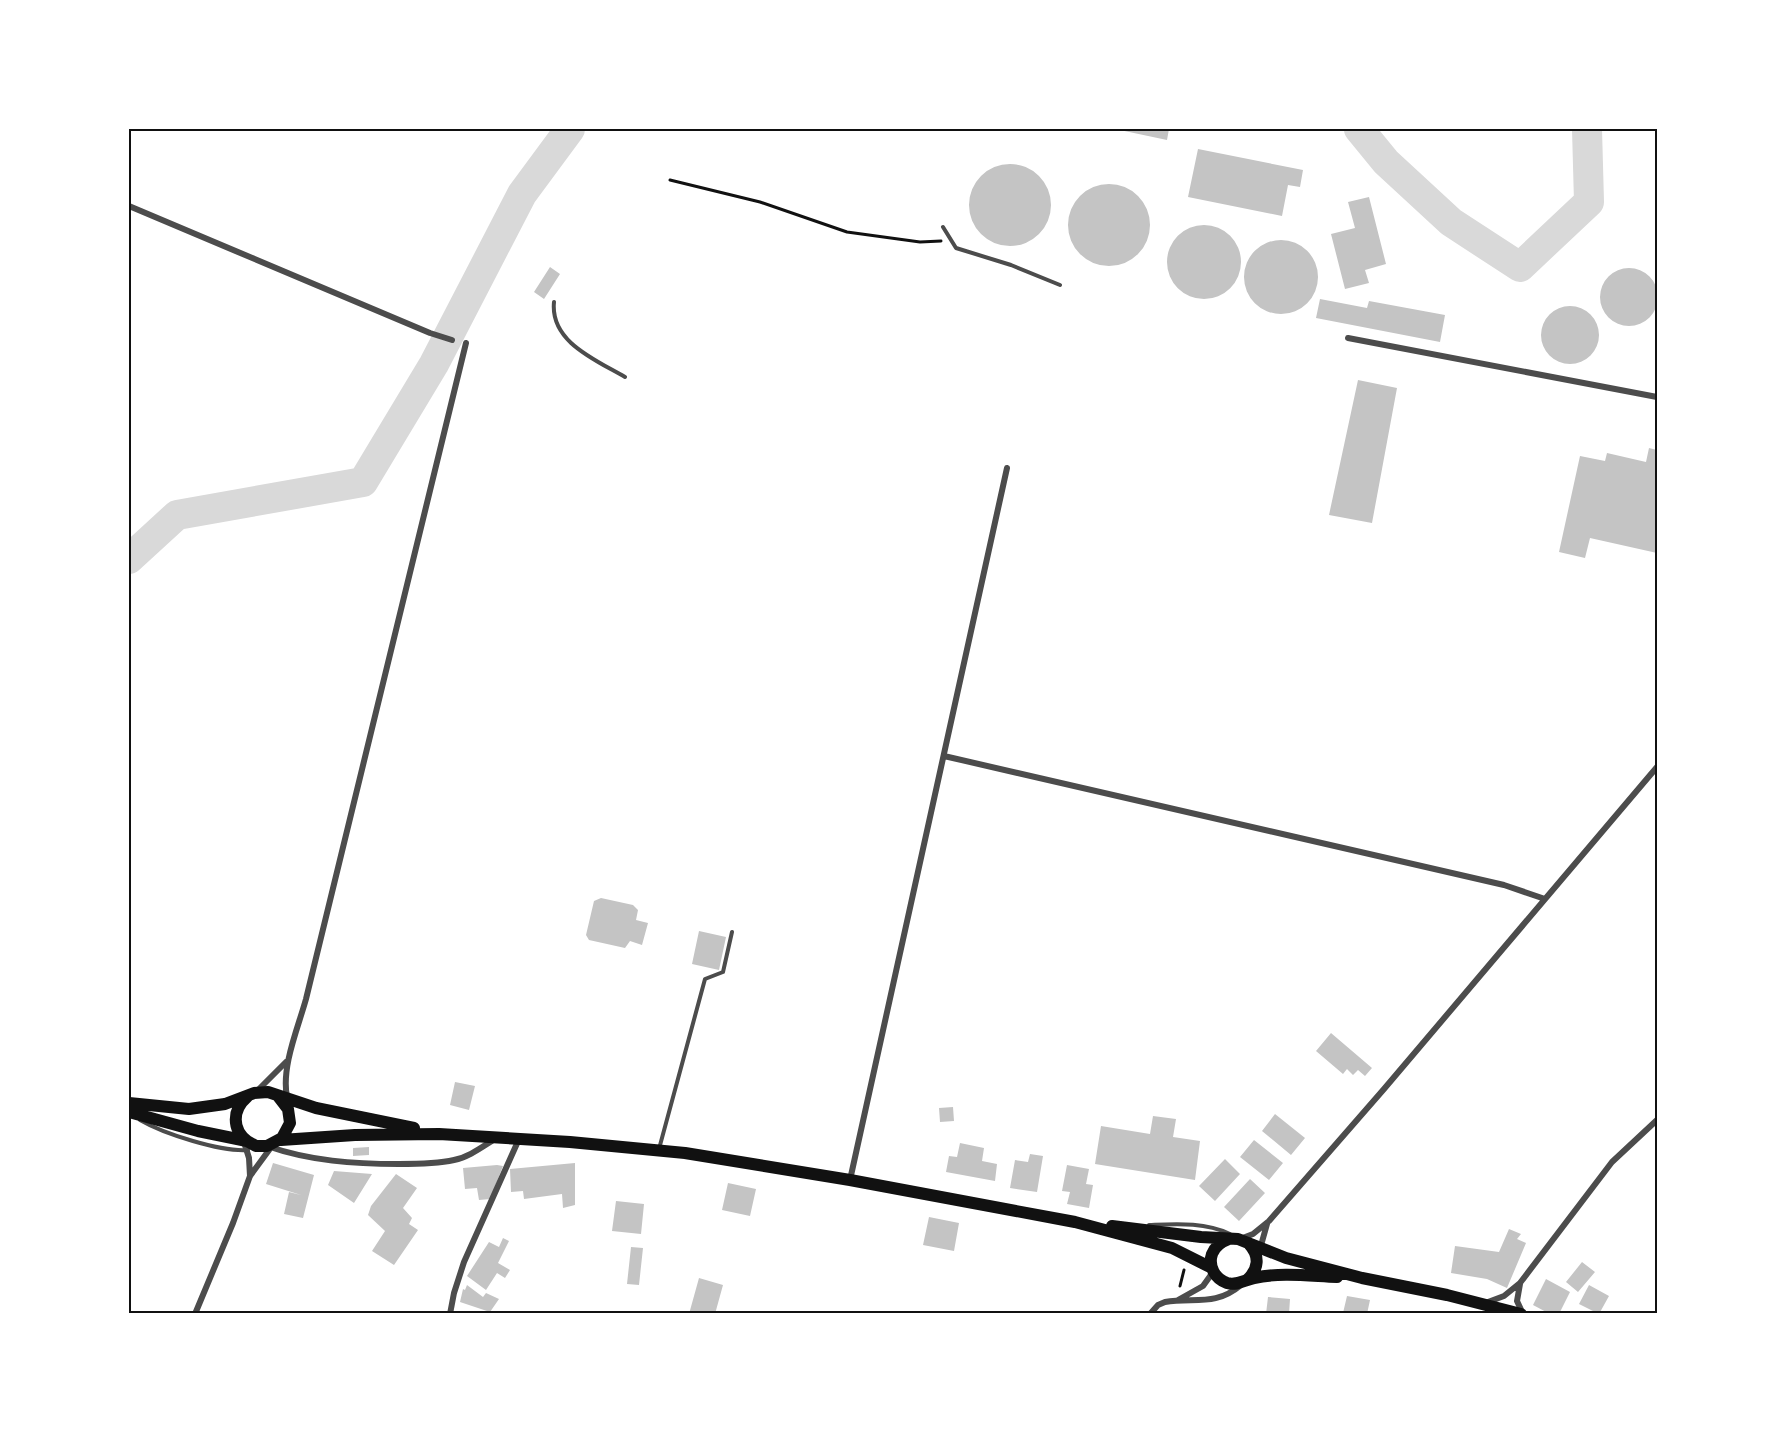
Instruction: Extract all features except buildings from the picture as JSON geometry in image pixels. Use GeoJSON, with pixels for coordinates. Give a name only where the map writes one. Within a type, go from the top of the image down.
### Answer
{"type":"FeatureCollection","features":[{"type":"Feature","properties":{"kind":"main road"},"geometry":{"type":"LineString","coordinates":[[129,1103],[189,1109],[225,1104],[250,1095],[268,1092],[300,1104],[439,1134]]}},
{"type":"Feature","properties":{"kind":"main road"},"geometry":{"type":"LineString","coordinates":[[244,1142],[236,1126],[236,1113],[240,1104],[250,1095]]}},
{"type":"Feature","properties":{"kind":"main road"},"geometry":{"type":"LineString","coordinates":[[271,1144],[289,1127],[289,1113],[283,1096]]}},
{"type":"Feature","properties":{"kind":"main road"},"geometry":{"type":"LineString","coordinates":[[129,1113],[256,1146],[356,1135],[439,1134],[659,1150],[850,1180],[1075,1222],[1172,1248],[1213,1270],[1221,1280],[1228,1284],[1239,1284],[1254,1273],[1257,1263],[1255,1252],[1244,1242],[1224,1241],[1215,1248],[1211,1257],[1213,1270]]}},
{"type":"Feature","properties":{"kind":"main road"},"geometry":{"type":"LineString","coordinates":[[1075,1222],[1244,1242],[1286,1258],[1362,1278],[1482,1303],[1515,1313]]}},
{"type":"Feature","properties":{"kind":"main road"},"geometry":{"type":"LineString","coordinates":[[1247,1280],[1290,1275],[1362,1278]]}},
{"type":"Feature","properties":{"kind":"street"},"geometry":{"type":"LineString","coordinates":[[131,210],[452,340]]}},
{"type":"Feature","properties":{"kind":"street"},"geometry":{"type":"LineString","coordinates":[[1348,338],[1657,397]]}},
{"type":"Feature","properties":{"kind":"street"},"geometry":{"type":"LineString","coordinates":[[283,1096],[288,1059],[306,999],[466,343]]}},
{"type":"Feature","properties":{"kind":"street"},"geometry":{"type":"LineString","coordinates":[[850,1180],[1007,468]]}},
{"type":"Feature","properties":{"kind":"street"},"geometry":{"type":"LineString","coordinates":[[944,756],[1504,885],[1545,899]]}},
{"type":"Feature","properties":{"kind":"street"},"geometry":{"type":"LineString","coordinates":[[1244,1242],[1269,1221],[1384,1089],[1657,767]]}},
{"type":"Feature","properties":{"kind":"street"},"geometry":{"type":"LineString","coordinates":[[250,1095],[279,1071],[288,1059]]}},
{"type":"Feature","properties":{"kind":"street"},"geometry":{"type":"LineString","coordinates":[[1482,1303],[1504,1296],[1520,1283],[1612,1162],[1657,1120]]}},
{"type":"Feature","properties":{"kind":"street"},"geometry":{"type":"LineString","coordinates":[[195,1314],[250,1176],[271,1144],[314,1159],[410,1164],[454,1160],[498,1138]]}},
{"type":"Feature","properties":{"kind":"street"},"geometry":{"type":"LineString","coordinates":[[450,1314],[464,1262],[519,1139]]}},
{"type":"Feature","properties":{"kind":"street"},"geometry":{"type":"LineString","coordinates":[[244,1142],[250,1176]]}},
{"type":"Feature","properties":{"kind":"street"},"geometry":{"type":"LineString","coordinates":[[1244,1242],[1269,1221]]}},
{"type":"Feature","properties":{"kind":"street"},"geometry":{"type":"LineString","coordinates":[[1150,1314],[1161,1304],[1178,1300],[1203,1286],[1213,1270]]}},
{"type":"Feature","properties":{"kind":"street"},"geometry":{"type":"LineString","coordinates":[[1178,1300],[1192,1302],[1219,1298],[1232,1293],[1247,1280]]}},
{"type":"Feature","properties":{"kind":"street"},"geometry":{"type":"LineString","coordinates":[[1515,1313],[1520,1283]]}},
{"type":"Feature","properties":{"kind":"lane"},"geometry":{"type":"LineString","coordinates":[[943,227],[956,248],[1011,265],[1060,285]]}},
{"type":"Feature","properties":{"kind":"lane"},"geometry":{"type":"LineString","coordinates":[[554,302],[554,318],[557,327],[566,339],[625,377]]}},
{"type":"Feature","properties":{"kind":"lane"},"geometry":{"type":"LineString","coordinates":[[659,1150],[705,979],[723,972],[732,932]]}},
{"type":"Feature","properties":{"kind":"path"},"geometry":{"type":"LineString","coordinates":[[670,180],[760,202],[847,232],[920,242],[952,241]]}},
{"type":"Feature","properties":{"kind":"path"},"geometry":{"type":"LineString","coordinates":[[1179,1290],[1185,1265]]}},
{"type":"Feature","properties":{"kind":"waterway"},"geometry":{"type":"LineString","coordinates":[[129,559],[177,515],[363,482],[434,364],[522,194],[570,129]]}},
{"type":"Feature","properties":{"kind":"waterway"},"geometry":{"type":"LineString","coordinates":[[1359,129],[1386,162],[1451,222],[1520,267],[1589,202],[1587,129]]}}]}
